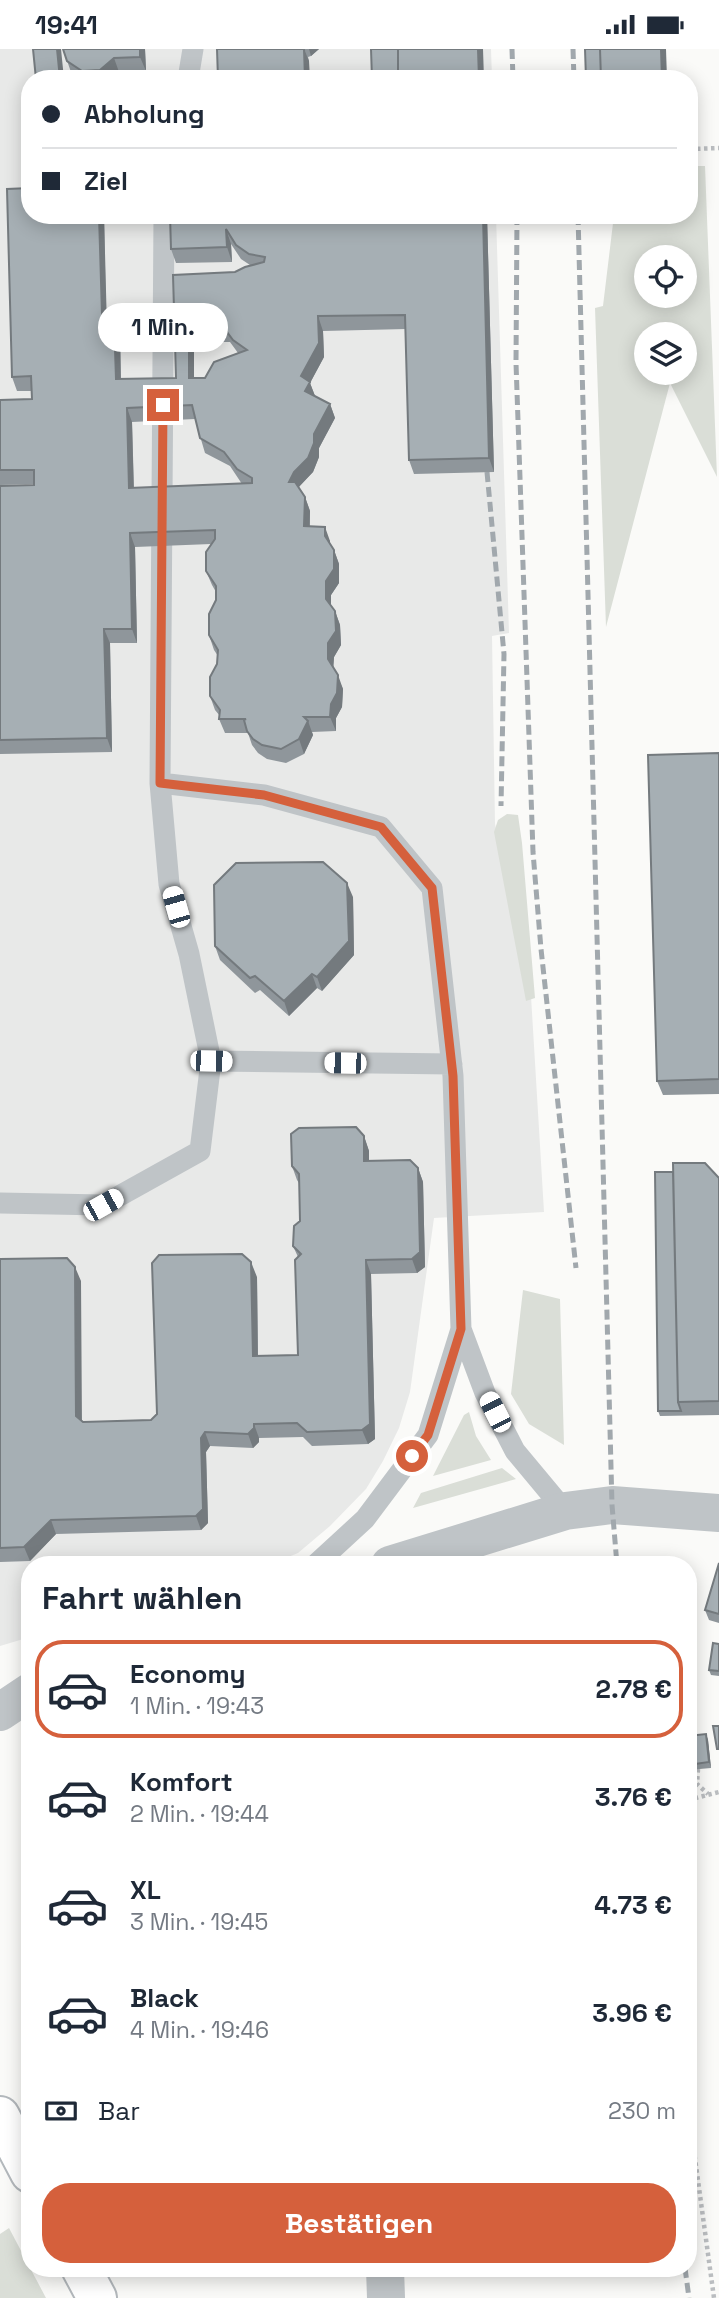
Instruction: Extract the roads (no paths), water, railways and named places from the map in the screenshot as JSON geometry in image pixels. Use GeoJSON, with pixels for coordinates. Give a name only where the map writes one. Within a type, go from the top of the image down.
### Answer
{"type":"FeatureCollection","features":[{"type":"Feature","properties":{"kind":"main road"},"geometry":{"type":"LineString","coordinates":[[0,2116],[21,2156]]}},
{"type":"Feature","properties":{"kind":"main road"},"geometry":{"type":"LineString","coordinates":[[86,2277],[97,2298]]}},
{"type":"Feature","properties":{"kind":"street"},"geometry":{"type":"LineString","coordinates":[[419,1556],[565,1511],[612,1505],[719,1513]]}},
{"type":"Feature","properties":{"kind":"street"},"geometry":{"type":"LineString","coordinates":[[0,1689],[21,1684]]}},
{"type":"Feature","properties":{"kind":"street"},"geometry":{"type":"LineString","coordinates":[[0,1712],[21,1698]]}},
{"type":"Feature","properties":{"kind":"street"},"geometry":{"type":"LineString","coordinates":[[385,2277],[387,2298]]}},
{"type":"Feature","properties":{"kind":"lane"},"geometry":{"type":"LineString","coordinates":[[190,70],[193,49]]}},
{"type":"Feature","properties":{"kind":"lane"},"geometry":{"type":"LineString","coordinates":[[0,1203],[103,1205],[200,1151],[211,1061],[189,954],[169,884],[160,783],[164,224]]}},
{"type":"Feature","properties":{"kind":"lane"},"geometry":{"type":"LineString","coordinates":[[160,783],[264,795],[381,827],[432,888],[452,1064],[461,1329],[485,1393],[515,1451],[565,1511]]}},
{"type":"Feature","properties":{"kind":"lane"},"geometry":{"type":"LineString","coordinates":[[211,1061],[452,1064]]}},
{"type":"Feature","properties":{"kind":"lane"},"geometry":{"type":"LineString","coordinates":[[325,1556],[365,1519],[428,1435],[461,1329]]}},
{"type":"Feature","properties":{"kind":"railway"},"geometry":{"type":"LineString","coordinates":[[512,49],[513,70]]}},
{"type":"Feature","properties":{"kind":"railway"},"geometry":{"type":"LineString","coordinates":[[573,49],[574,70]]}},
{"type":"Feature","properties":{"kind":"railway"},"geometry":{"type":"LineString","coordinates":[[517,224],[516,363],[533,852],[576,1268]]}},
{"type":"Feature","properties":{"kind":"railway"},"geometry":{"type":"LineString","coordinates":[[578,224],[612,1505],[616,1556]]}},
{"type":"Feature","properties":{"kind":"railway"},"geometry":{"type":"LineString","coordinates":[[487,472],[504,654],[501,806]]}},
{"type":"Feature","properties":{"kind":"railway"},"geometry":{"type":"LineString","coordinates":[[686,2277],[689,2298]]}}]}
